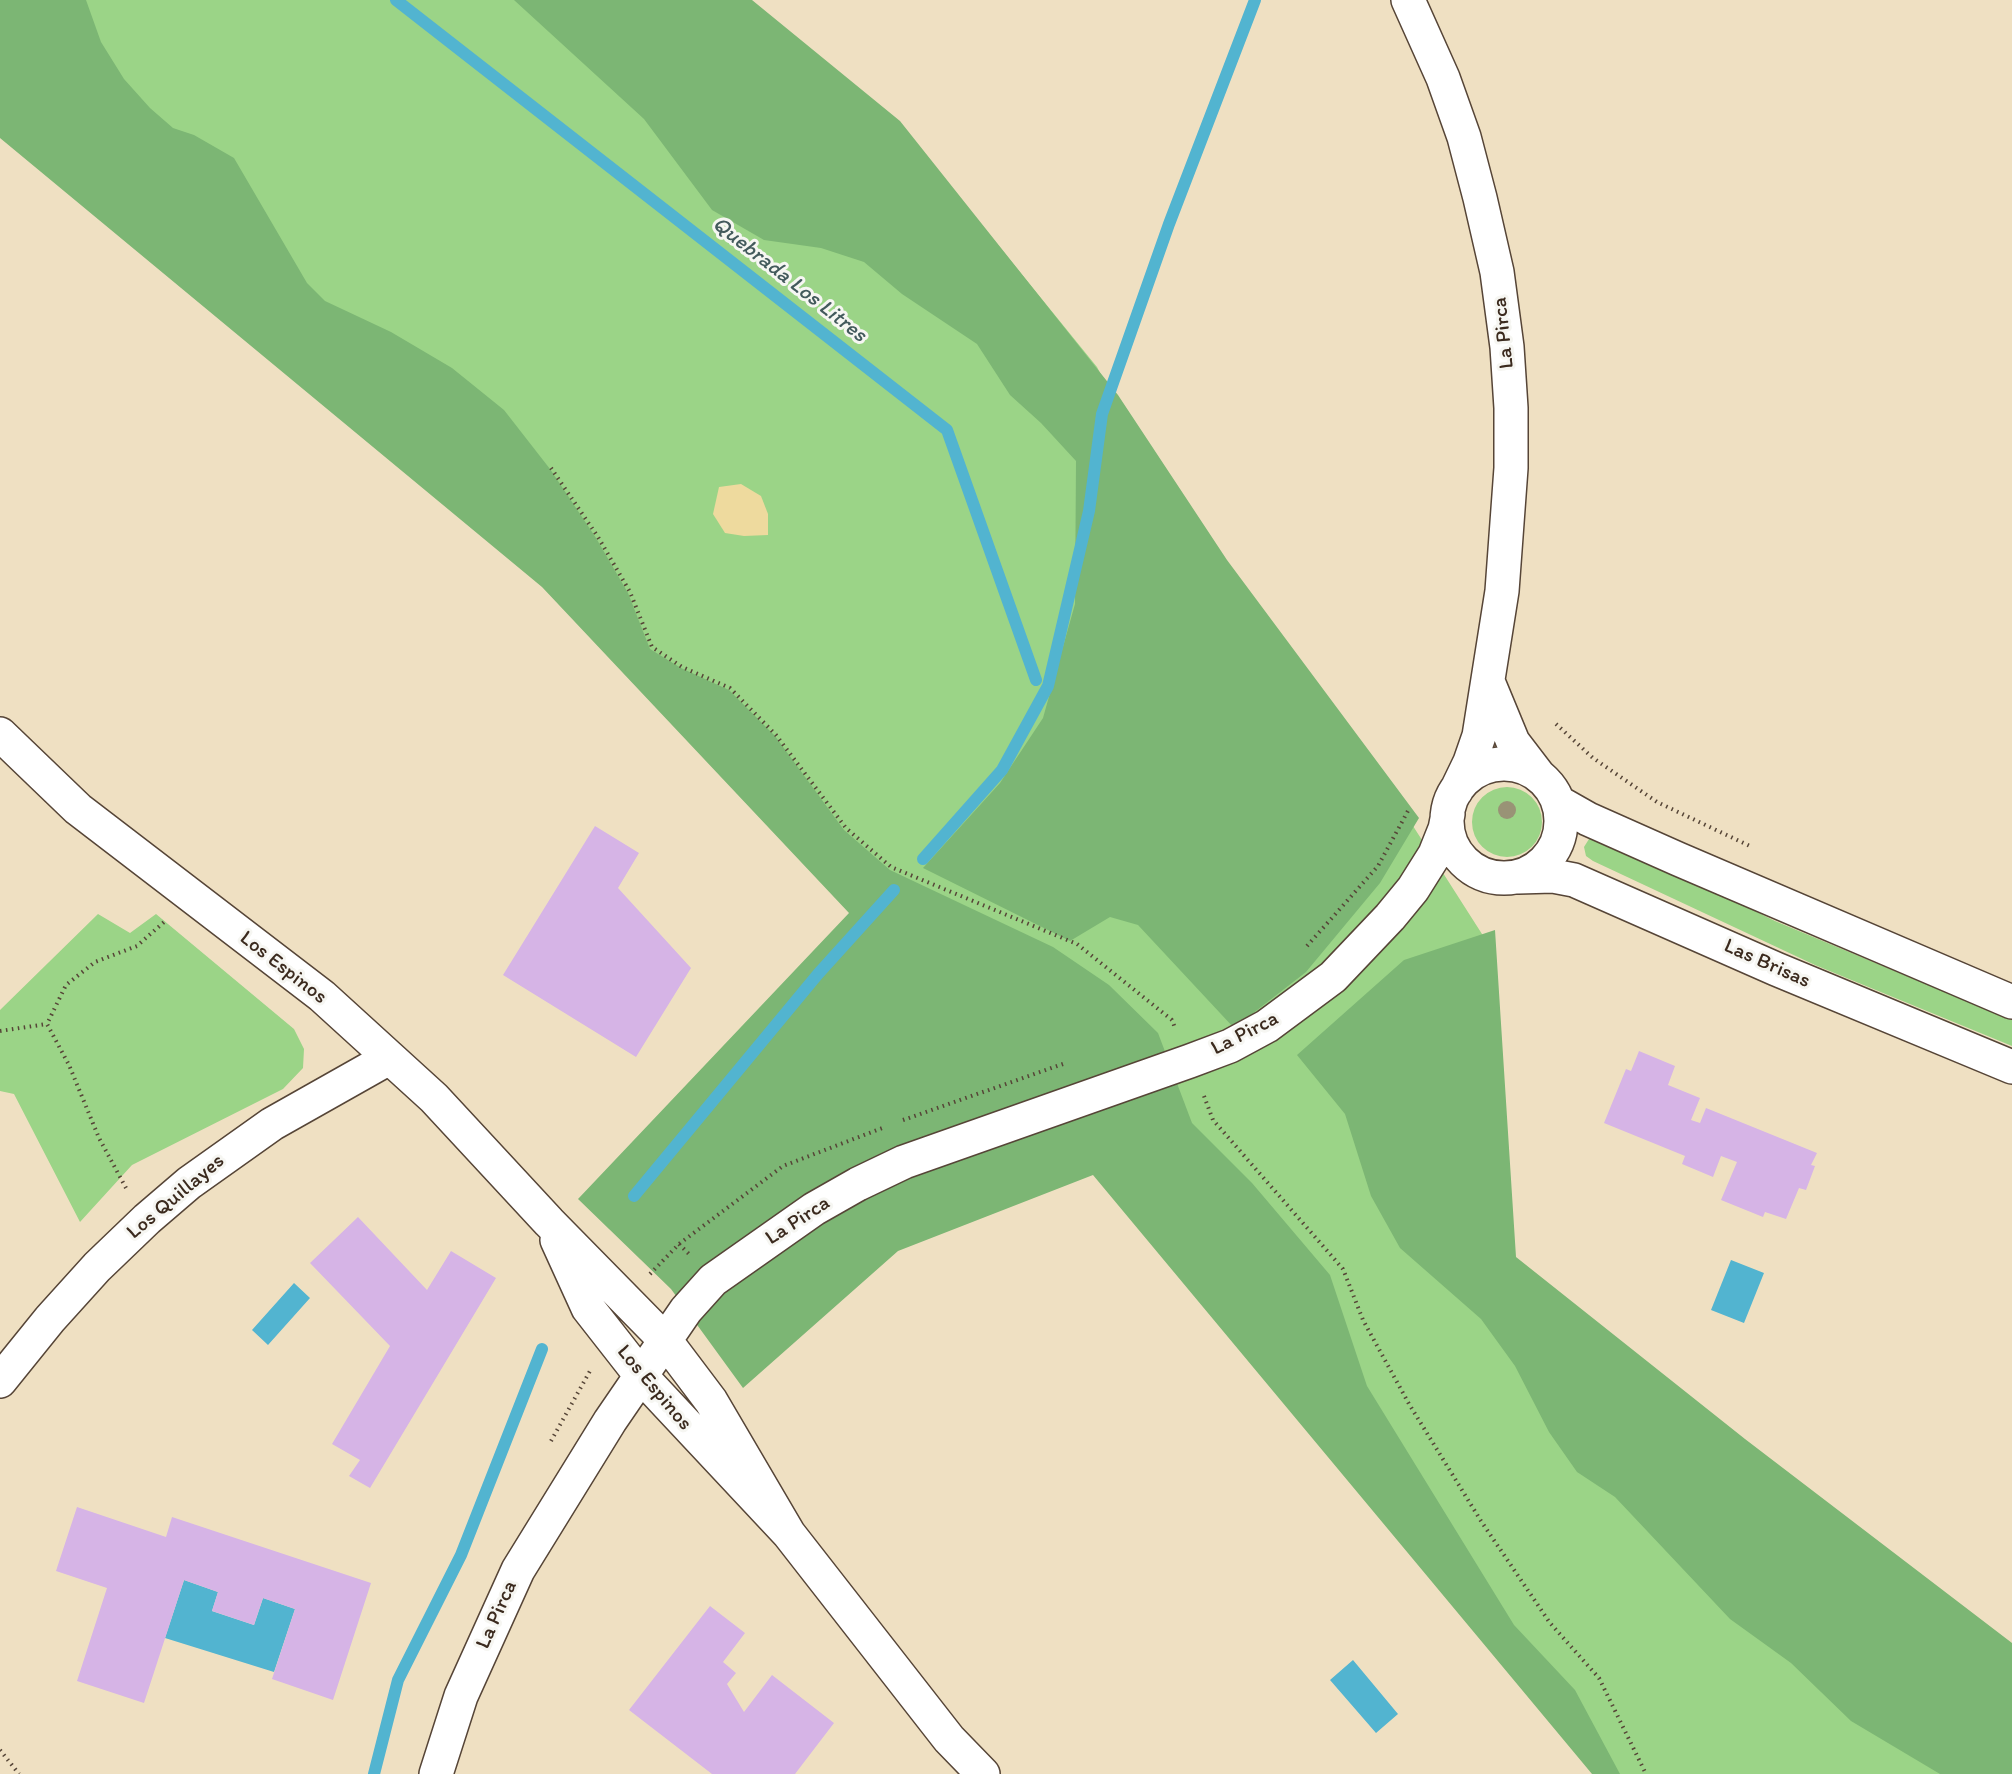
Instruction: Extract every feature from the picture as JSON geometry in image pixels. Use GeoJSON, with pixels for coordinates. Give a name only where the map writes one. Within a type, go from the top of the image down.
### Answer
{"type":"FeatureCollection","features":[{"type":"Feature","properties":{"kind":"street","name":"La Pirca"},"geometry":{"type":"LineString","coordinates":[[436,1774],[461,1696],[518,1570],[610,1421],[686,1310],[713,1280],[814,1209],[858,1184],[914,1158],[1059,1109],[1230,1046],[1267,1026],[1302,1003],[1333,977],[1390,917],[1413,889],[1435,854],[1452,803],[1479,736],[1502,591],[1508,528],[1511,428],[1507,347],[1497,272],[1464,137],[1443,78],[1408,0]]}},
{"type":"Feature","properties":{"kind":"street"},"geometry":{"type":"LineString","coordinates":[[1488,680],[1513,742],[1550,787],[1558,802],[1562,821],[1559,840],[1550,856],[1536,869],[1505,877],[1477,871],[1463,861],[1453,847],[1448,831],[1452,803],[1468,777],[1485,768],[1503,764],[1522,767],[1539,776]]}},
{"type":"Feature","properties":{"kind":"street","name":"Los Espinos"},"geometry":{"type":"LineString","coordinates":[[0,734],[78,809],[322,996],[434,1098],[549,1222],[666,1340],[711,1401],[789,1534]]}},
{"type":"Feature","properties":{"kind":"street"},"geometry":{"type":"LineString","coordinates":[[1558,802],[1588,819],[1678,859],[2012,1002]]}},
{"type":"Feature","properties":{"kind":"street","name":"La Pirca"},"geometry":{"type":"LineString","coordinates":[[1390,917],[1443,882],[1454,878],[1464,875],[1505,877]]}},
{"type":"Feature","properties":{"kind":"street","name":"Las Brisas"},"geometry":{"type":"LineString","coordinates":[[1505,877],[1553,876],[1574,880],[1776,969],[2012,1067]]}},
{"type":"Feature","properties":{"kind":"street","name":"Los Quillayes"},"geometry":{"type":"LineString","coordinates":[[0,1381],[50,1318],[147,1219],[232,1150],[272,1124],[389,1058]]}},
{"type":"Feature","properties":{"kind":"street","name":"Los Espinos"},"geometry":{"type":"LineString","coordinates":[[549,1222],[588,1308],[642,1377],[789,1534],[949,1739],[983,1774]]}},
{"type":"Feature","properties":{"kind":"path"},"geometry":{"type":"LineString","coordinates":[[1556,724],[1593,758],[1657,802],[1760,851]]}},
{"type":"Feature","properties":{"kind":"path"},"geometry":{"type":"LineString","coordinates":[[47,1024],[66,985],[95,962],[137,946],[192,897]]}},
{"type":"Feature","properties":{"kind":"path"},"geometry":{"type":"LineString","coordinates":[[0,1031],[47,1024]]}},
{"type":"Feature","properties":{"kind":"path"},"geometry":{"type":"LineString","coordinates":[[47,1024],[69,1065],[119,1177],[147,1219]]}},
{"type":"Feature","properties":{"kind":"path"},"geometry":{"type":"LineString","coordinates":[[0,1750],[19,1774]]}},
{"type":"Feature","properties":{"kind":"green space"},"geometry":{"type":"Polygon","coordinates":[[[0,0],[748,0],[899,123],[1097,367],[1208,581],[1406,815],[1489,945],[1515,1258],[2012,1774],[1595,1774],[1093,1171],[542,586],[183,288],[0,0]]]}},
{"type":"Feature","properties":{"kind":"green space"},"geometry":{"type":"Polygon","coordinates":[[[0,0],[86,0],[101,42],[124,79],[150,108],[173,128],[194,135],[234,158],[307,283],[325,301],[391,332],[452,368],[504,410],[550,469],[596,538],[628,593],[650,649],[681,668],[729,690],[775,736],[844,830],[890,870],[1053,947],[1109,985],[1158,1033],[1192,1123],[1252,1183],[1330,1275],[1367,1386],[1514,1625],[1575,1690],[1620,1774],[1592,1774],[1093,1175],[898,1251],[743,1388],[671,1289],[578,1199],[849,913],[542,587],[0,138],[0,0]]]}},
{"type":"Feature","properties":{"kind":"green space"},"geometry":{"type":"Polygon","coordinates":[[[514,0],[752,0],[900,121],[1118,395],[1227,560],[1419,818],[1380,883],[1306,972],[1234,1028],[1138,925],[1110,917],[1070,941],[923,868],[1000,783],[1043,718],[1075,604],[1076,461],[1041,423],[1010,395],[977,344],[902,294],[864,262],[821,248],[764,240],[712,210],[644,119],[514,0]]]}},
{"type":"Feature","properties":{"kind":"green space"},"geometry":{"type":"Polygon","coordinates":[[[1507,787],[1520,790],[1532,797],[1539,809],[1542,822],[1539,835],[1532,847],[1520,854],[1507,857],[1494,854],[1482,847],[1475,835],[1472,822],[1475,809],[1482,797],[1494,790],[1507,787]]]}},
{"type":"Feature","properties":{"kind":"green space"},"geometry":{"type":"Polygon","coordinates":[[[1598,833],[1775,921],[2012,1020],[2012,1046],[1815,965],[1593,861],[1586,856],[1584,847],[1589,839],[1598,833]]]}},
{"type":"Feature","properties":{"kind":"green space"},"geometry":{"type":"Polygon","coordinates":[[[98,914],[130,933],[156,914],[294,1029],[304,1049],[303,1068],[283,1089],[132,1165],[80,1222],[14,1094],[0,1091],[0,1010],[98,914]]]}},
{"type":"Feature","properties":{"kind":"green space"},"geometry":{"type":"Polygon","coordinates":[[[1495,930],[1516,1257],[1745,1439],[2012,1643],[2012,1774],[1940,1774],[1851,1721],[1791,1663],[1730,1619],[1615,1497],[1577,1472],[1549,1432],[1515,1366],[1481,1319],[1400,1248],[1371,1196],[1345,1114],[1297,1055],[1404,960],[1495,930]]]}},
{"type":"Feature","properties":{"kind":"sand"},"geometry":{"type":"Polygon","coordinates":[[[741,484],[761,496],[768,514],[768,535],[744,536],[725,533],[713,514],[719,487],[741,484]]]}},
{"type":"Feature","properties":{"kind":"water"},"geometry":{"type":"Polygon","coordinates":[[[1731,1260],[1764,1273],[1744,1323],[1711,1310],[1731,1260]]]}},
{"type":"Feature","properties":{"kind":"water"},"geometry":{"type":"Polygon","coordinates":[[[294,1283],[310,1298],[268,1345],[252,1330],[294,1283]]]}},
{"type":"Feature","properties":{"kind":"water"},"geometry":{"type":"Polygon","coordinates":[[[184,1580],[218,1592],[212,1611],[254,1625],[263,1598],[295,1609],[274,1672],[165,1638],[184,1580]]]}},
{"type":"Feature","properties":{"kind":"water"},"geometry":{"type":"Polygon","coordinates":[[[1353,1660],[1398,1714],[1376,1733],[1330,1680],[1353,1660]]]}},
{"type":"Feature","properties":{"kind":"building"},"geometry":{"type":"Polygon","coordinates":[[[595,826],[639,853],[618,888],[691,968],[636,1057],[503,975],[595,826]]]}},
{"type":"Feature","properties":{"kind":"building"},"geometry":{"type":"Polygon","coordinates":[[[1639,1051],[1675,1066],[1668,1085],[1700,1098],[1691,1120],[1700,1123],[1706,1108],[1817,1153],[1811,1165],[1815,1166],[1806,1190],[1799,1188],[1786,1219],[1765,1212],[1763,1217],[1721,1200],[1737,1162],[1721,1156],[1713,1177],[1682,1164],[1685,1156],[1604,1123],[1626,1069],[1631,1071],[1639,1051]]]}},
{"type":"Feature","properties":{"kind":"building"},"geometry":{"type":"Polygon","coordinates":[[[358,1217],[427,1290],[451,1251],[496,1278],[370,1488],[349,1476],[360,1460],[332,1444],[390,1346],[310,1263],[358,1217]]]}},
{"type":"Feature","properties":{"kind":"building"},"geometry":{"type":"Polygon","coordinates":[[[77,1507],[166,1537],[172,1517],[371,1583],[333,1700],[272,1679],[295,1609],[263,1598],[254,1625],[212,1611],[218,1592],[184,1580],[144,1703],[77,1681],[107,1588],[56,1571],[77,1507]]]}},
{"type":"Feature","properties":{"kind":"building"},"geometry":{"type":"Polygon","coordinates":[[[710,1606],[745,1633],[723,1662],[736,1673],[727,1684],[744,1712],[772,1675],[834,1723],[795,1774],[712,1774],[629,1710],[710,1606]]]}},
{"type":"Feature","properties":{"kind":"waterway","name":"Quebrada Los Litres"},"geometry":{"type":"LineString","coordinates":[[396,0],[947,430],[1036,680]]}},
{"type":"Feature","properties":{"kind":"waterway"},"geometry":{"type":"LineString","coordinates":[[923,859],[1002,770],[1048,686],[1089,511],[1102,414],[1169,224],[1255,0]]}},
{"type":"Feature","properties":{"kind":"waterway"},"geometry":{"type":"LineString","coordinates":[[634,1196],[818,974],[894,890]]}},
{"type":"Feature","properties":{"kind":"waterway"},"geometry":{"type":"LineString","coordinates":[[374,1774],[398,1680],[461,1555],[542,1349]]}}]}
